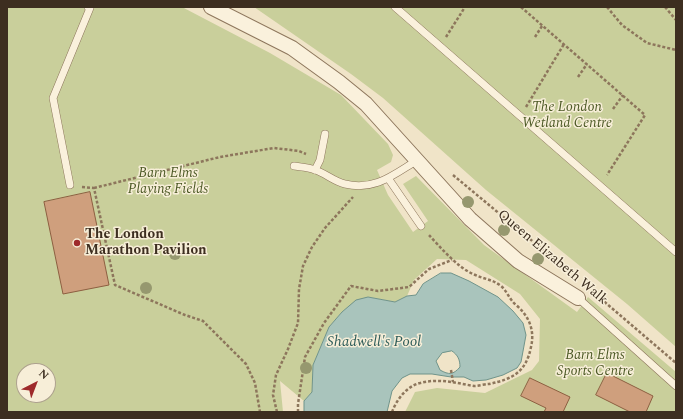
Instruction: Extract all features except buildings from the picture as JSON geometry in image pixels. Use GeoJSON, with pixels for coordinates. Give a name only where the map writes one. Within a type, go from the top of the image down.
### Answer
{"type":"FeatureCollection","features":[{"type":"Feature","properties":{"kind":"street","name":"Queen Elizabeth Walk"},"geometry":{"type":"LineString","coordinates":[[212,7],[292,48],[339,82],[366,104],[470,220],[518,261],[578,298]]}},
{"type":"Feature","properties":{"kind":"lane"},"geometry":{"type":"LineString","coordinates":[[70,185],[54,98],[90,8],[88,7]]}},
{"type":"Feature","properties":{"kind":"lane"},"geometry":{"type":"LineString","coordinates":[[395,7],[676,252]]}},
{"type":"Feature","properties":{"kind":"lane"},"geometry":{"type":"LineString","coordinates":[[314,170],[320,160],[325,134]]}},
{"type":"Feature","properties":{"kind":"lane"},"geometry":{"type":"LineString","coordinates":[[294,166],[314,170],[345,184],[373,185],[416,161]]}},
{"type":"Feature","properties":{"kind":"lane"},"geometry":{"type":"LineString","coordinates":[[388,178],[421,226]]}},
{"type":"Feature","properties":{"kind":"lane"},"geometry":{"type":"LineString","coordinates":[[578,298],[676,386]]}},
{"type":"Feature","properties":{"kind":"path"},"geometry":{"type":"LineString","coordinates":[[440,46],[465,7]]}},
{"type":"Feature","properties":{"kind":"path"},"geometry":{"type":"LineString","coordinates":[[521,7],[645,115],[599,185]]}},
{"type":"Feature","properties":{"kind":"path"},"geometry":{"type":"LineString","coordinates":[[607,7],[622,25],[647,43],[676,50]]}},
{"type":"Feature","properties":{"kind":"path"},"geometry":{"type":"LineString","coordinates":[[665,7],[676,20]]}},
{"type":"Feature","properties":{"kind":"path"},"geometry":{"type":"LineString","coordinates":[[535,37],[542,26]]}},
{"type":"Feature","properties":{"kind":"path"},"geometry":{"type":"LineString","coordinates":[[519,115],[526,107],[564,44]]}},
{"type":"Feature","properties":{"kind":"path"},"geometry":{"type":"LineString","coordinates":[[578,77],[587,64]]}},
{"type":"Feature","properties":{"kind":"path"},"geometry":{"type":"LineString","coordinates":[[613,109],[623,96]]}},
{"type":"Feature","properties":{"kind":"path"},"geometry":{"type":"LineString","coordinates":[[70,185],[94,188],[220,157],[274,148],[299,151],[320,160]]}},
{"type":"Feature","properties":{"kind":"path","name":"Queen Elizabeth Walk"},"geometry":{"type":"LineString","coordinates":[[451,173],[577,279]]}},
{"type":"Feature","properties":{"kind":"path"},"geometry":{"type":"LineString","coordinates":[[278,412],[273,395],[276,376],[298,323],[299,289],[303,266],[312,247],[325,228],[358,191],[361,185]]}},
{"type":"Feature","properties":{"kind":"path"},"geometry":{"type":"LineString","coordinates":[[94,188],[115,285],[203,321],[246,364],[255,383],[260,412]]}},
{"type":"Feature","properties":{"kind":"path"},"geometry":{"type":"LineString","coordinates":[[392,412],[395,404],[406,390],[418,383],[431,380],[476,386],[502,381],[516,375],[530,355],[533,340],[531,326],[522,310],[510,300],[502,287],[491,279],[472,274],[452,260],[421,226]]}},
{"type":"Feature","properties":{"kind":"path"},"geometry":{"type":"LineString","coordinates":[[298,412],[305,357],[324,323],[351,286],[378,290],[409,288],[429,269],[452,260]]}},
{"type":"Feature","properties":{"kind":"path","name":"Queen Elizabeth Walk"},"geometry":{"type":"LineString","coordinates":[[589,289],[676,363]]}},
{"type":"Feature","properties":{"kind":"path"},"geometry":{"type":"LineString","coordinates":[[450,370],[453,382]]}},
{"type":"Feature","properties":{"kind":"green space","name":"Barn Elms Playing Fields"},"geometry":{"type":"Polygon","coordinates":[[[7,7],[182,7],[270,53],[341,95],[388,144],[393,155],[391,162],[377,170],[388,195],[413,232],[428,221],[403,184],[416,176],[484,245],[577,312],[588,297],[676,372],[676,412],[405,412],[415,392],[437,388],[485,393],[532,370],[539,361],[540,319],[520,294],[466,260],[437,259],[414,280],[407,296],[395,302],[368,297],[342,312],[329,327],[313,365],[312,392],[304,401],[280,381],[283,412],[7,412],[7,7]]]}},
{"type":"Feature","properties":{"kind":"green space","name":"The London Wetland Centre"},"geometry":{"type":"Polygon","coordinates":[[[254,7],[676,7],[676,347],[627,304],[486,190],[383,98],[254,7]]]}},
{"type":"Feature","properties":{"kind":"water","name":"Shadwell's Pool"},"geometry":{"type":"Polygon","coordinates":[[[441,273],[451,273],[498,297],[523,323],[526,335],[521,362],[517,368],[503,375],[486,380],[473,381],[464,377],[451,377],[432,374],[410,374],[402,378],[392,391],[387,412],[304,412],[304,401],[312,392],[313,365],[329,327],[342,312],[356,300],[368,297],[395,302],[407,296],[416,295],[423,284],[441,273]],[[452,351],[442,353],[436,361],[440,370],[446,373],[455,372],[460,367],[460,362],[456,354],[452,351]]]}},
{"type":"Feature","properties":{"kind":"place","name":"The London Marathon Pavilion"},"geometry":{"type":"Point","coordinates":[77,243]}},
{"type":"Feature","properties":{"kind":"park label","name":"Barn Elms Sports Centre"},"geometry":{"type":"Point","coordinates":[595,364]}}]}
